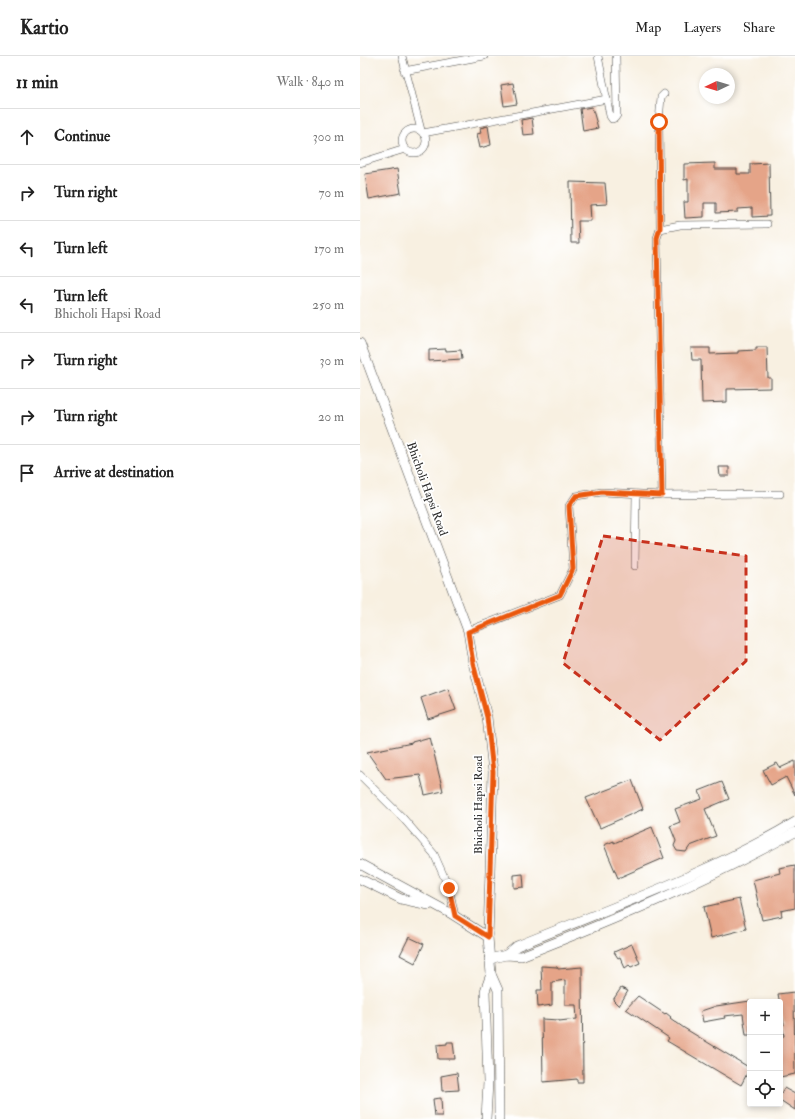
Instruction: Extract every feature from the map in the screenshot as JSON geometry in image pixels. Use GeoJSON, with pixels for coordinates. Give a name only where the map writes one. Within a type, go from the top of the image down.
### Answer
{"type":"FeatureCollection","features":[{"type":"Feature","properties":{"kind":"street"},"geometry":{"type":"LineString","coordinates":[[402,56],[404,71],[422,131],[427,144],[423,151],[411,154],[405,149],[402,138],[406,132],[413,129],[422,131],[607,99]]}},
{"type":"Feature","properties":{"kind":"street"},"geometry":{"type":"LineString","coordinates":[[404,71],[484,56]]}},
{"type":"Feature","properties":{"kind":"street"},"geometry":{"type":"LineString","coordinates":[[598,56],[610,118],[615,118],[617,115],[616,56]]}},
{"type":"Feature","properties":{"kind":"street"},"geometry":{"type":"LineString","coordinates":[[662,495],[657,238],[660,228],[659,122],[661,97],[664,94]]}},
{"type":"Feature","properties":{"kind":"street"},"geometry":{"type":"LineString","coordinates":[[360,163],[405,149]]}},
{"type":"Feature","properties":{"kind":"street"},"geometry":{"type":"LineString","coordinates":[[660,228],[680,226],[767,224]]}},
{"type":"Feature","properties":{"kind":"street","name":"Bhicholi Hapsi Road"},"geometry":{"type":"LineString","coordinates":[[360,343],[468,632],[473,663],[487,717],[493,772],[488,937],[491,974],[498,990],[499,1119]]}},
{"type":"Feature","properties":{"kind":"street"},"geometry":{"type":"LineString","coordinates":[[468,632],[560,595],[573,569],[569,506],[576,496],[602,492],[662,495],[780,494]]}},
{"type":"Feature","properties":{"kind":"street"},"geometry":{"type":"LineString","coordinates":[[635,566],[636,494]]}},
{"type":"Feature","properties":{"kind":"street"},"geometry":{"type":"LineString","coordinates":[[360,775],[402,817],[434,854],[449,888],[455,916]]}},
{"type":"Feature","properties":{"kind":"street"},"geometry":{"type":"LineString","coordinates":[[506,955],[516,946],[696,872],[737,853],[795,822]]}},
{"type":"Feature","properties":{"kind":"street"},"geometry":{"type":"LineString","coordinates":[[489,959],[506,955],[521,956],[609,920],[734,866],[795,832]]}},
{"type":"Feature","properties":{"kind":"street"},"geometry":{"type":"LineString","coordinates":[[360,864],[440,907],[488,937]]}},
{"type":"Feature","properties":{"kind":"street"},"geometry":{"type":"LineString","coordinates":[[360,879],[401,899],[440,907]]}},
{"type":"Feature","properties":{"kind":"street"},"geometry":{"type":"LineString","coordinates":[[486,1119],[488,1082],[485,991],[491,974]]}},
{"type":"Feature","properties":{"kind":"highlighted area"},"geometry":{"type":"Polygon","coordinates":[[[603,536],[746,556],[746,661],[660,740],[563,663],[603,536]]]}},
{"type":"Feature","properties":{"kind":"building"},"geometry":{"type":"Polygon","coordinates":[[[513,83],[517,104],[504,106],[501,85],[513,83]]]}},
{"type":"Feature","properties":{"kind":"building"},"geometry":{"type":"Polygon","coordinates":[[[592,107],[598,128],[583,131],[580,109],[592,107]]]}},
{"type":"Feature","properties":{"kind":"building"},"geometry":{"type":"Polygon","coordinates":[[[532,118],[534,134],[523,135],[521,120],[532,118]]]}},
{"type":"Feature","properties":{"kind":"building"},"geometry":{"type":"Polygon","coordinates":[[[488,126],[491,145],[480,148],[477,134],[481,133],[480,128],[488,126]]]}},
{"type":"Feature","properties":{"kind":"building"},"geometry":{"type":"Polygon","coordinates":[[[715,163],[715,169],[737,169],[737,174],[750,174],[750,164],[769,163],[770,216],[752,217],[752,208],[738,209],[738,212],[716,213],[716,203],[704,203],[704,217],[685,218],[684,202],[688,202],[688,179],[684,180],[684,164],[715,163]]]}},
{"type":"Feature","properties":{"kind":"building"},"geometry":{"type":"Polygon","coordinates":[[[397,169],[401,193],[369,199],[365,174],[397,169]]]}},
{"type":"Feature","properties":{"kind":"building"},"geometry":{"type":"Polygon","coordinates":[[[570,182],[605,183],[607,204],[590,205],[591,221],[578,221],[579,243],[571,243],[570,182]]]}},
{"type":"Feature","properties":{"kind":"building"},"geometry":{"type":"Polygon","coordinates":[[[756,347],[767,347],[768,378],[771,378],[771,388],[727,389],[727,402],[702,403],[701,360],[692,360],[691,348],[710,348],[710,354],[738,353],[738,351],[756,350],[756,347]]]}},
{"type":"Feature","properties":{"kind":"building"},"geometry":{"type":"Polygon","coordinates":[[[446,349],[446,351],[461,350],[462,359],[429,361],[429,350],[446,349]]]}},
{"type":"Feature","properties":{"kind":"building"},"geometry":{"type":"Polygon","coordinates":[[[719,467],[729,467],[729,476],[720,476],[719,467]]]}},
{"type":"Feature","properties":{"kind":"building"},"geometry":{"type":"Polygon","coordinates":[[[448,688],[456,710],[428,719],[421,698],[448,688]]]}},
{"type":"Feature","properties":{"kind":"building"},"geometry":{"type":"Polygon","coordinates":[[[430,737],[443,791],[425,795],[420,775],[386,779],[367,752],[412,743],[430,737]]]}},
{"type":"Feature","properties":{"kind":"building"},"geometry":{"type":"Polygon","coordinates":[[[795,761],[795,795],[786,777],[771,785],[763,770],[777,763],[780,768],[795,761]]]}},
{"type":"Feature","properties":{"kind":"building"},"geometry":{"type":"Polygon","coordinates":[[[632,780],[643,809],[600,828],[586,798],[632,780]]]}},
{"type":"Feature","properties":{"kind":"building"},"geometry":{"type":"Polygon","coordinates":[[[722,782],[729,799],[705,809],[716,836],[690,846],[686,852],[677,851],[674,846],[676,841],[670,826],[680,822],[675,809],[702,799],[699,791],[722,782]]]}},
{"type":"Feature","properties":{"kind":"building"},"geometry":{"type":"Polygon","coordinates":[[[652,827],[664,858],[618,878],[604,845],[614,841],[614,843],[652,827]]]}},
{"type":"Feature","properties":{"kind":"building"},"geometry":{"type":"Polygon","coordinates":[[[795,865],[795,908],[781,911],[782,916],[762,920],[753,880],[780,873],[779,868],[795,865]]]}},
{"type":"Feature","properties":{"kind":"building"},"geometry":{"type":"Polygon","coordinates":[[[523,874],[524,887],[514,888],[514,875],[523,874]]]}},
{"type":"Feature","properties":{"kind":"building"},"geometry":{"type":"Polygon","coordinates":[[[739,899],[746,929],[711,938],[704,907],[739,899]]]}},
{"type":"Feature","properties":{"kind":"building"},"geometry":{"type":"Polygon","coordinates":[[[409,937],[424,944],[415,963],[400,955],[409,937]]]}},
{"type":"Feature","properties":{"kind":"building"},"geometry":{"type":"Polygon","coordinates":[[[632,944],[640,963],[631,967],[629,965],[625,968],[620,957],[618,958],[614,952],[632,944]]]}},
{"type":"Feature","properties":{"kind":"building"},"geometry":{"type":"Polygon","coordinates":[[[541,966],[557,967],[558,969],[582,967],[583,1082],[577,1082],[577,1079],[543,1082],[542,1019],[559,1021],[577,1019],[576,1005],[565,1005],[565,980],[552,982],[552,1005],[538,1007],[537,990],[542,990],[541,966]]]}},
{"type":"Feature","properties":{"kind":"building"},"geometry":{"type":"Polygon","coordinates":[[[621,988],[628,991],[619,1006],[613,1000],[621,988]]]}},
{"type":"Feature","properties":{"kind":"building"},"geometry":{"type":"Polygon","coordinates":[[[794,992],[795,1074],[783,1076],[783,999],[779,999],[778,994],[794,992]]]}},
{"type":"Feature","properties":{"kind":"building"},"geometry":{"type":"Polygon","coordinates":[[[638,996],[665,1014],[666,1013],[671,1017],[670,1018],[684,1028],[747,1066],[747,1074],[741,1085],[667,1041],[669,1038],[626,1009],[638,996]]]}},
{"type":"Feature","properties":{"kind":"building"},"geometry":{"type":"Polygon","coordinates":[[[747,1001],[747,1035],[743,1014],[724,1016],[725,1018],[703,1022],[701,1011],[716,1006],[747,1001]]]}},
{"type":"Feature","properties":{"kind":"building"},"geometry":{"type":"Polygon","coordinates":[[[447,1042],[453,1042],[455,1059],[438,1059],[437,1045],[447,1044],[447,1042]]]}},
{"type":"Feature","properties":{"kind":"building"},"geometry":{"type":"Polygon","coordinates":[[[457,1073],[459,1090],[442,1091],[441,1076],[457,1073]]]}},
{"type":"Feature","properties":{"kind":"building"},"geometry":{"type":"Polygon","coordinates":[[[784,1088],[795,1094],[795,1110],[783,1102],[784,1088]]]}},
{"type":"Feature","properties":{"kind":"building"},"geometry":{"type":"Polygon","coordinates":[[[441,1098],[442,1116],[435,1116],[433,1099],[441,1098]]]}},
{"type":"Feature","properties":{"kind":"route"},"geometry":{"type":"LineString","coordinates":[[449,888],[455,916],[488,937],[493,772],[487,717],[473,663],[468,632],[560,595],[573,569],[569,506],[576,496],[602,492],[662,495],[657,238],[660,228],[659,122]]}}]}
